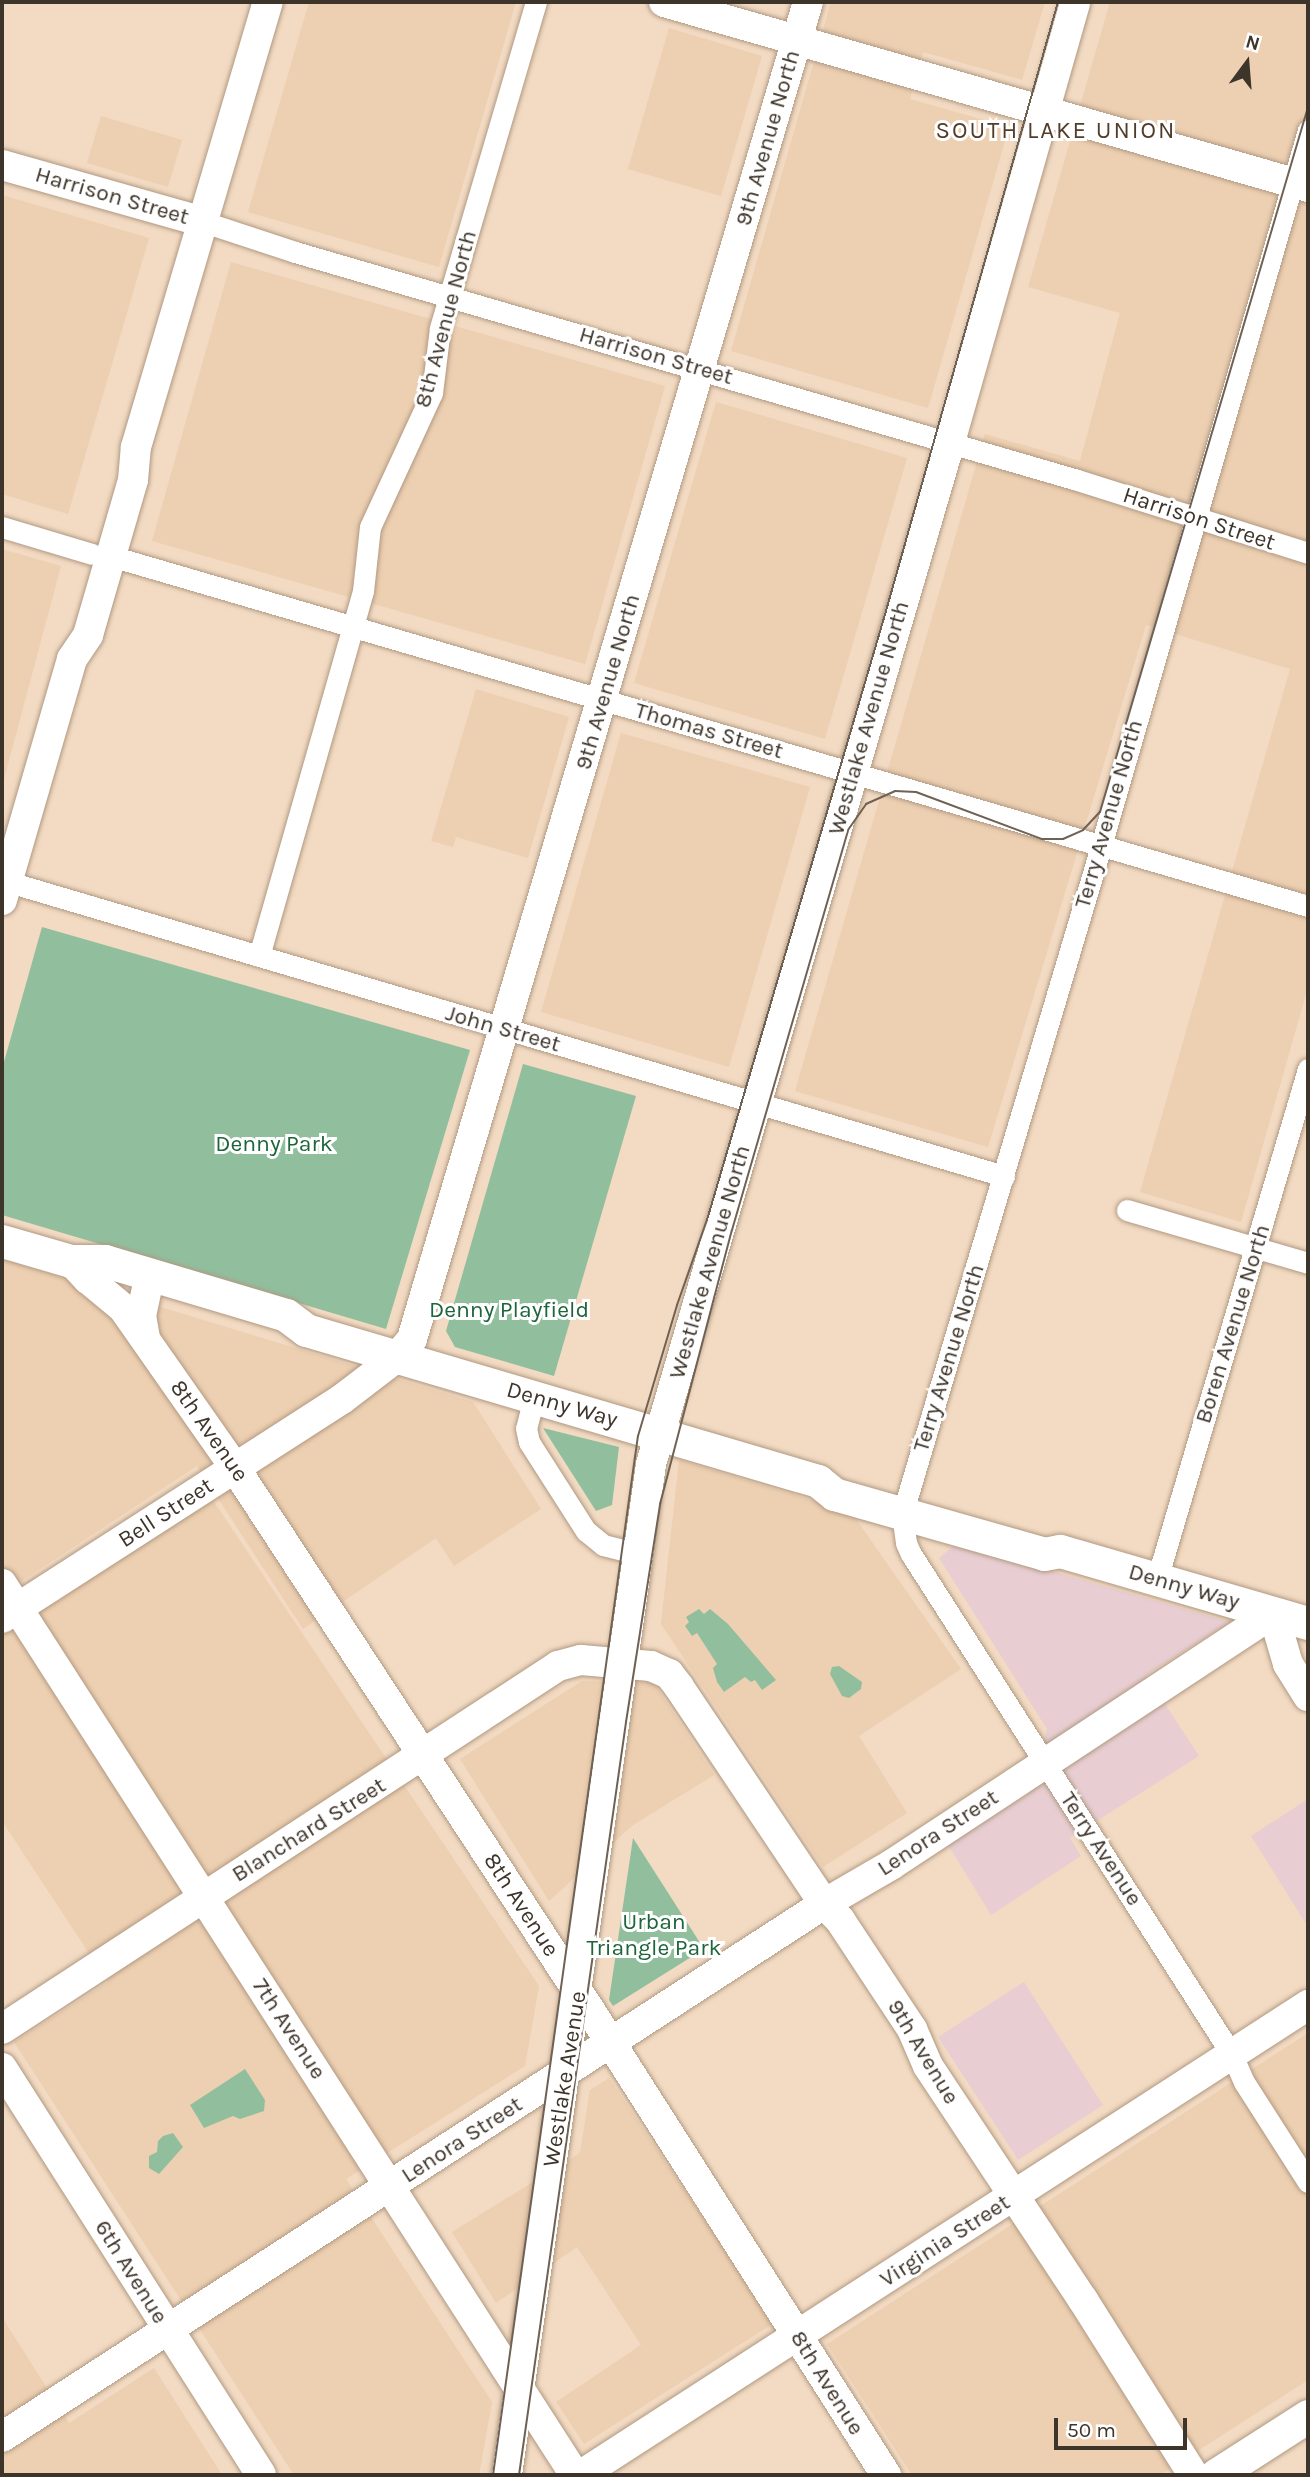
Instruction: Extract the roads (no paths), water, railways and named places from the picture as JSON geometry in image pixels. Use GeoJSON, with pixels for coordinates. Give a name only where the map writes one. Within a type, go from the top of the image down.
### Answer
{"type":"FeatureCollection","features":[{"type":"Feature","properties":{"kind":"main road"},"geometry":{"type":"LineString","coordinates":[[3,887],[72,659],[70,629],[101,555],[115,475],[136,447],[268,2]]}},
{"type":"Feature","properties":{"kind":"main road"},"geometry":{"type":"LineString","coordinates":[[664,2],[1301,185]]}},
{"type":"Feature","properties":{"kind":"main road","name":"9th Avenue North"},"geometry":{"type":"LineString","coordinates":[[397,1357],[412,1339],[506,1030],[808,2]]}},
{"type":"Feature","properties":{"kind":"main road","name":"Westlake Avenue North"},"geometry":{"type":"LineString","coordinates":[[660,1434],[950,442],[1075,2]]}},
{"type":"Feature","properties":{"kind":"main road","name":"Harrison Street"},"geometry":{"type":"LineString","coordinates":[[2,165],[204,222]]}},
{"type":"Feature","properties":{"kind":"main road","name":"Denny Way"},"geometry":{"type":"LineString","coordinates":[[2,1241],[71,1261],[101,1278],[146,1292],[282,1331],[306,1330],[818,1481],[839,1479],[905,1506],[1049,1539],[1060,1551],[1308,1623]]}},
{"type":"Feature","properties":{"kind":"main road","name":"Denny Way"},"geometry":{"type":"LineString","coordinates":[[71,1261],[105,1261],[286,1315],[306,1330]]}},
{"type":"Feature","properties":{"kind":"main road","name":"8th Avenue"},"geometry":{"type":"LineString","coordinates":[[71,1261],[88,1279],[124,1308],[235,1468],[612,2043],[886,2475]]}},
{"type":"Feature","properties":{"kind":"main road"},"geometry":{"type":"LineString","coordinates":[[146,1292],[141,1316],[147,1341]]}},
{"type":"Feature","properties":{"kind":"main road","name":"Bell Street"},"geometry":{"type":"LineString","coordinates":[[7,1604],[235,1468],[342,1399],[397,1357]]}},
{"type":"Feature","properties":{"kind":"main road","name":"Westlake Avenue"},"geometry":{"type":"LineString","coordinates":[[507,2475],[625,1663],[651,1464],[660,1434]]}},
{"type":"Feature","properties":{"kind":"main road","name":"7th Avenue"},"geometry":{"type":"LineString","coordinates":[[7,1604],[203,1897],[575,2475]]}},
{"type":"Feature","properties":{"kind":"main road"},"geometry":{"type":"LineString","coordinates":[[1273,1613],[1288,1664],[1308,1696]]}},
{"type":"Feature","properties":{"kind":"main road","name":"Lenora Street"},"geometry":{"type":"LineString","coordinates":[[2,2437],[824,1904],[891,1865],[1273,1613]]}},
{"type":"Feature","properties":{"kind":"main road","name":"Blanchard Street"},"geometry":{"type":"LineString","coordinates":[[2,2029],[565,1663],[625,1663]]}},
{"type":"Feature","properties":{"kind":"main road","name":"9th Avenue"},"geometry":{"type":"LineString","coordinates":[[625,1663],[652,1666],[669,1674],[824,1904],[840,1920],[912,2029],[928,2066],[1193,2475]]}},
{"type":"Feature","properties":{"kind":"main road","name":"Virginia Street"},"geometry":{"type":"LineString","coordinates":[[581,2475],[1308,2005]]}},
{"type":"Feature","properties":{"kind":"main road","name":"6th Avenue"},"geometry":{"type":"LineString","coordinates":[[2,2068],[261,2475]]}},
{"type":"Feature","properties":{"kind":"main road"},"geometry":{"type":"LineString","coordinates":[[1216,2475],[1308,2416]]}},
{"type":"Feature","properties":{"kind":"street","name":"8th Avenue North"},"geometry":{"type":"LineString","coordinates":[[259,956],[363,591],[370,527],[432,393],[440,328],[536,2]]}},
{"type":"Feature","properties":{"kind":"street","name":"Terry Avenue North"},"geometry":{"type":"LineString","coordinates":[[905,1506],[1101,847],[1194,517],[1301,185],[1308,130]]}},
{"type":"Feature","properties":{"kind":"street","name":"Harrison Street"},"geometry":{"type":"LineString","coordinates":[[204,222],[950,442],[1308,553]]}},
{"type":"Feature","properties":{"kind":"street","name":"Thomas Street"},"geometry":{"type":"LineString","coordinates":[[2,527],[353,626],[1308,906]]}},
{"type":"Feature","properties":{"kind":"street","name":"John Street"},"geometry":{"type":"LineString","coordinates":[[3,887],[259,956],[1004,1176]]}},
{"type":"Feature","properties":{"kind":"street","name":"Boren Avenue North"},"geometry":{"type":"LineString","coordinates":[[1157,1579],[1308,1069]]}},
{"type":"Feature","properties":{"kind":"street"},"geometry":{"type":"LineString","coordinates":[[1127,1210],[1308,1263]]}},
{"type":"Feature","properties":{"kind":"street"},"geometry":{"type":"LineString","coordinates":[[534,1397],[526,1428],[529,1442],[586,1531],[603,1545],[639,1554]]}},
{"type":"Feature","properties":{"kind":"street","name":"Terry Avenue"},"geometry":{"type":"LineString","coordinates":[[905,1506],[906,1543],[911,1554],[1232,2055],[1244,2082],[1308,2182]]}},
{"type":"Feature","properties":{"kind":"tram line"},"geometry":{"type":"LineString","coordinates":[[493,2475],[638,1436],[677,1305],[707,1220],[884,618],[1058,2]]}},
{"type":"Feature","properties":{"kind":"tram line"},"geometry":{"type":"LineString","coordinates":[[519,2475],[626,1722],[660,1504],[732,1230],[848,830],[866,804],[895,791],[916,792],[1042,839],[1063,839],[1083,830],[1100,812],[1308,107]]}},
{"type":"Feature","properties":{"kind":"district","name":"SOUTH LAKE UNION"},"geometry":{"type":"Point","coordinates":[1056,131]}},
{"type":"Feature","properties":{"kind":"park label","name":"Denny Park"},"geometry":{"type":"Point","coordinates":[274,1144]}},
{"type":"Feature","properties":{"kind":"park label","name":"Denny Playfield"},"geometry":{"type":"Point","coordinates":[509,1310]}},
{"type":"Feature","properties":{"kind":"park label","name":"Urban Triangle Park"},"geometry":{"type":"Point","coordinates":[654,1935]}}]}
